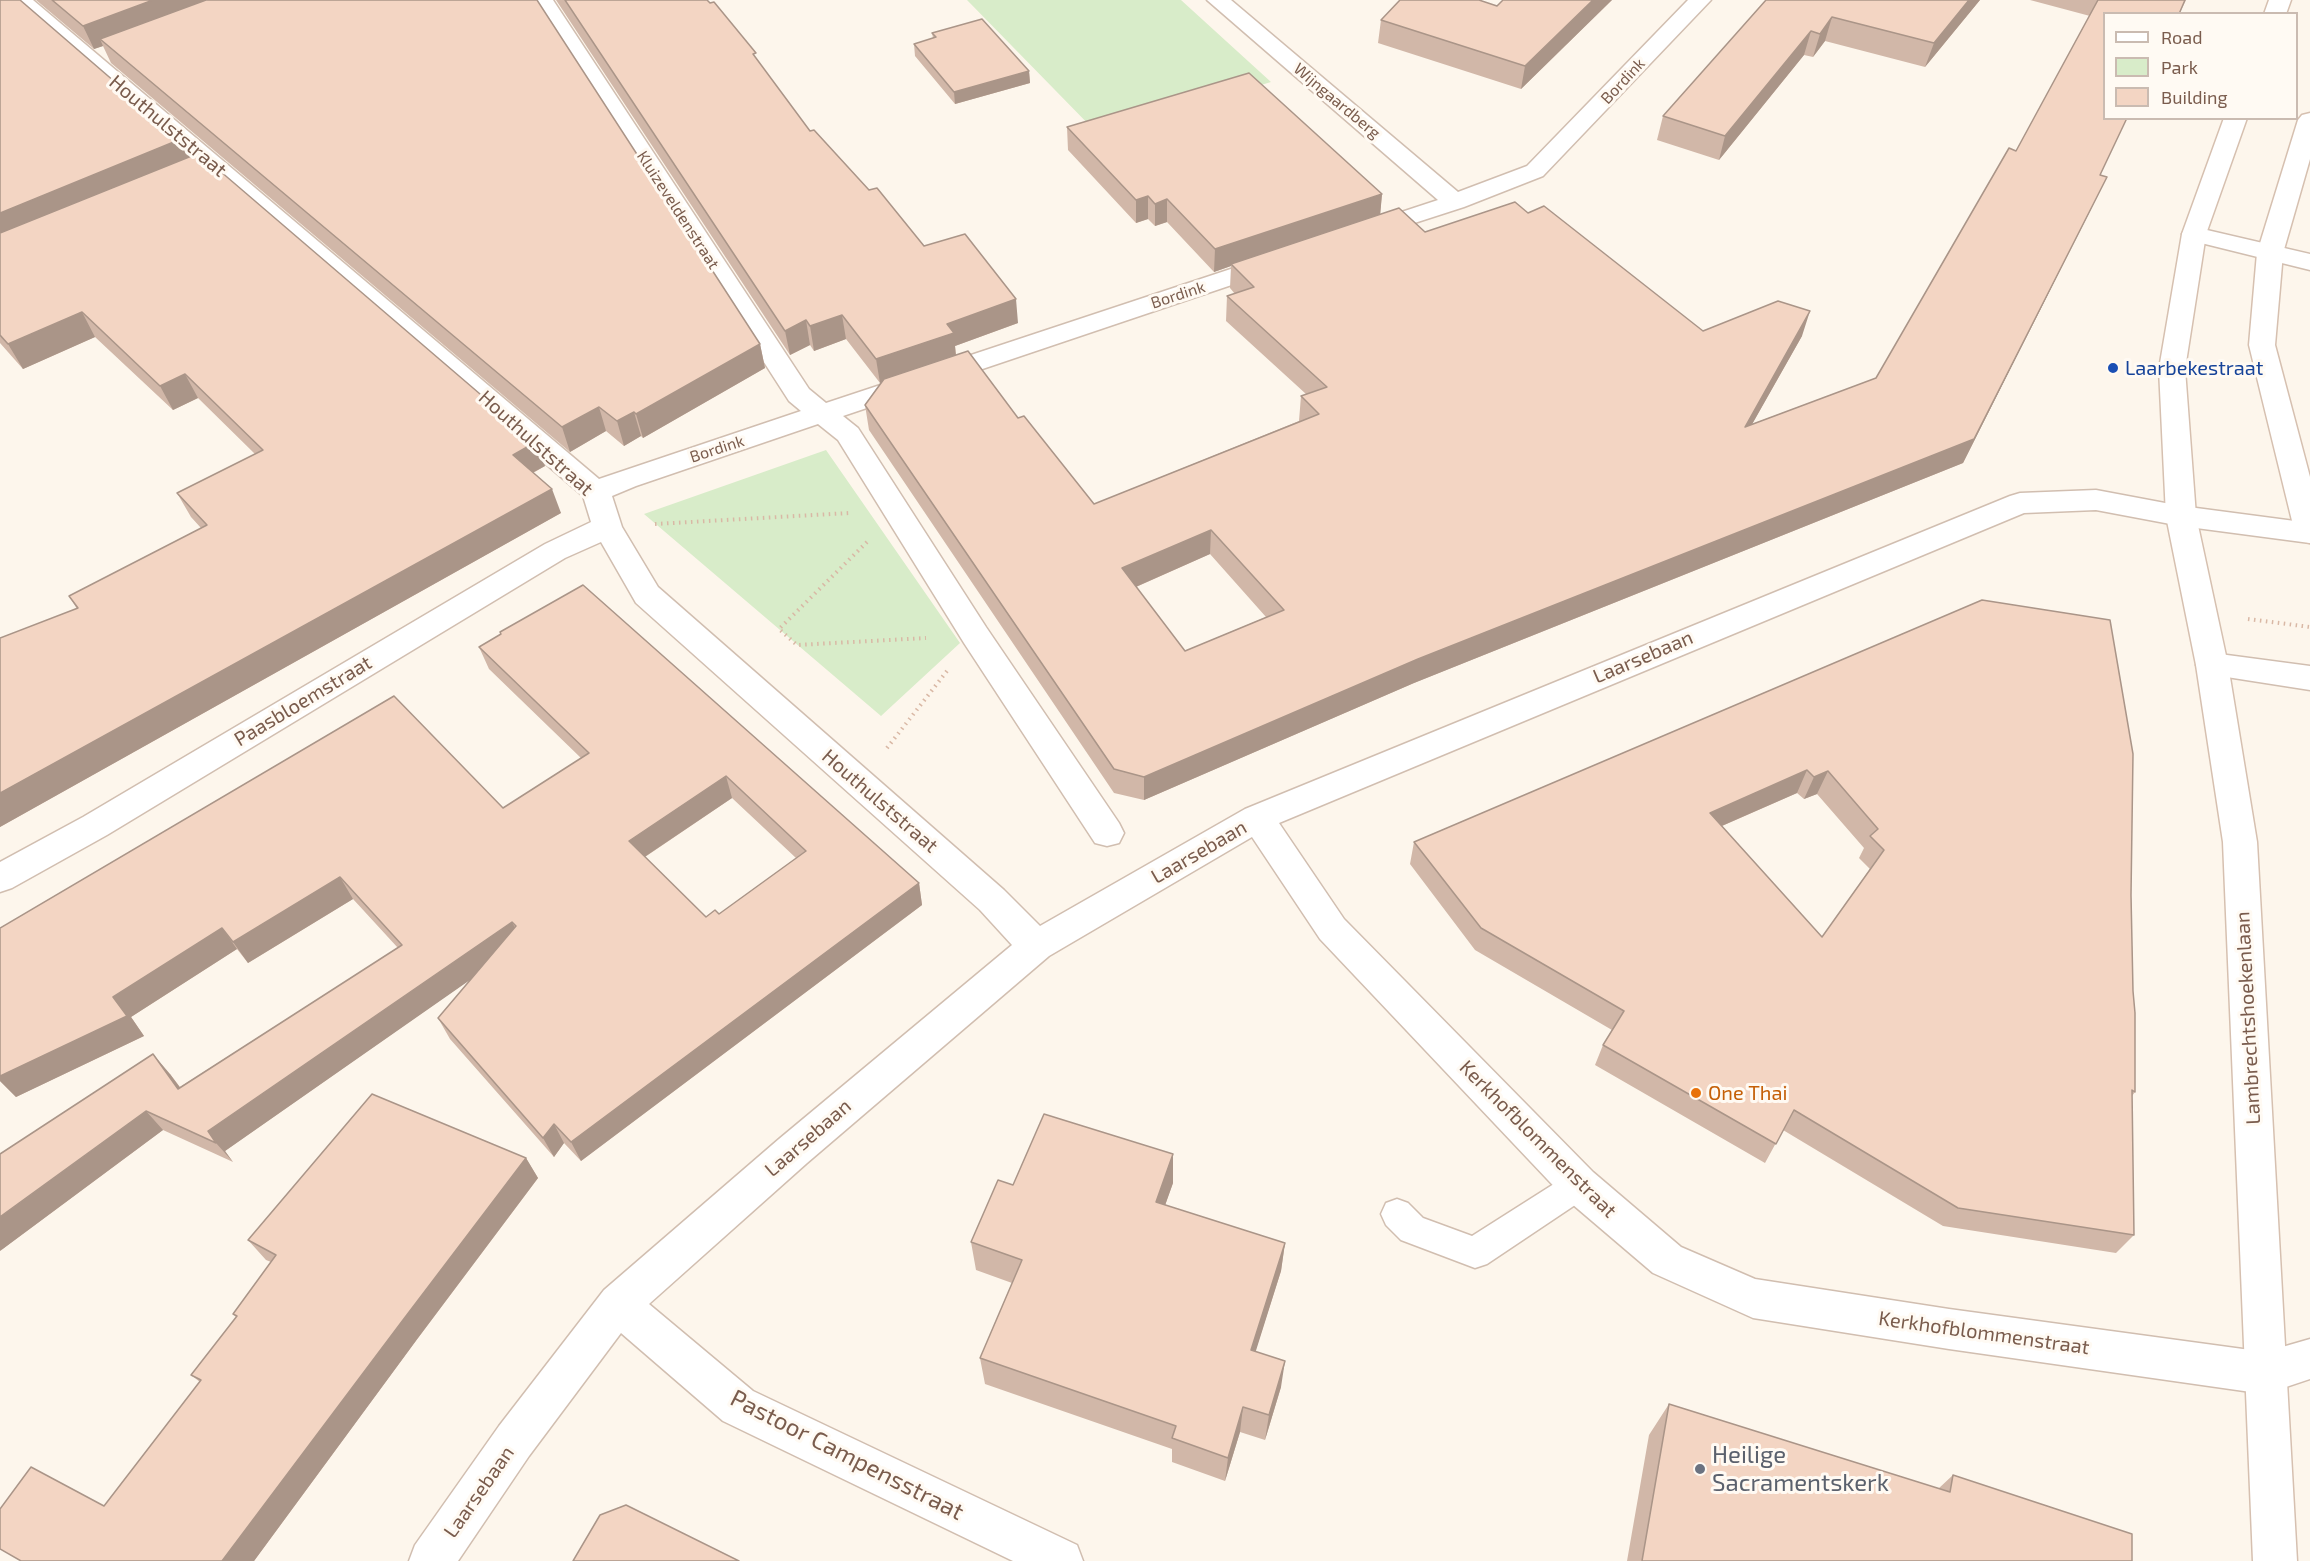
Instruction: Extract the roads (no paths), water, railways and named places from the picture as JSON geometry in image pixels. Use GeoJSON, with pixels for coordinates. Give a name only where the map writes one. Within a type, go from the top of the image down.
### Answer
{"type":"FeatureCollection","features":[{"type":"Feature","properties":{"kind":"street","name":"Houthulststraat"},"geometry":{"type":"LineString","coordinates":[[20,0],[596,492],[607,527],[647,595],[993,900],[1036,945]]}},
{"type":"Feature","properties":{"kind":"street","name":"Kluizeveldenstraat"},"geometry":{"type":"LineString","coordinates":[[542,0],[799,395],[822,414]]}},
{"type":"Feature","properties":{"kind":"street","name":"Wijngaardberg"},"geometry":{"type":"LineString","coordinates":[[1218,0],[1455,202]]}},
{"type":"Feature","properties":{"kind":"street","name":"Bordink"},"geometry":{"type":"LineString","coordinates":[[1342,240],[1455,202],[1535,171],[1700,0]]}},
{"type":"Feature","properties":{"kind":"street"},"geometry":{"type":"LineString","coordinates":[[90,61],[113,52]]}},
{"type":"Feature","properties":{"kind":"street","name":"Lambrechtshoekenlaan"},"geometry":{"type":"LineString","coordinates":[[2235,120],[2194,234],[2172,369],[2181,516],[2212,665],[2240,842],[2275,1561]]}},
{"type":"Feature","properties":{"kind":"street"},"geometry":{"type":"LineString","coordinates":[[2181,516],[2310,533],[2262,345],[2270,253],[2310,120]]}},
{"type":"Feature","properties":{"kind":"street"},"geometry":{"type":"LineString","coordinates":[[185,176],[214,164]]}},
{"type":"Feature","properties":{"kind":"street"},"geometry":{"type":"LineString","coordinates":[[2194,234],[2310,262]]}},
{"type":"Feature","properties":{"kind":"street","name":"Bordink"},"geometry":{"type":"LineString","coordinates":[[596,492],[627,479],[1297,255]]}},
{"type":"Feature","properties":{"kind":"street"},"geometry":{"type":"LineString","coordinates":[[822,414],[848,434],[975,635],[1107,833]]}},
{"type":"Feature","properties":{"kind":"street","name":"Laarsebaan"},"geometry":{"type":"LineString","coordinates":[[431,1561],[514,1441],[618,1304],[793,1151],[1036,945],[1257,818],[2020,503],[2096,500],[2181,516]]}},
{"type":"Feature","properties":{"kind":"street","name":"Paasbloemstraat"},"geometry":{"type":"LineString","coordinates":[[0,878],[95,826],[555,550],[607,527]]}},
{"type":"Feature","properties":{"kind":"street"},"geometry":{"type":"LineString","coordinates":[[2212,665],[2310,678]]}},
{"type":"Feature","properties":{"kind":"street","name":"Kerkhofblommenstraat"},"geometry":{"type":"LineString","coordinates":[[1257,818],[1332,929],[1579,1185],[1667,1260],[1753,1298],[1949,1329],[2265,1373]]}},
{"type":"Feature","properties":{"kind":"street","name":"Pastoor Campensstraat"},"geometry":{"type":"LineString","coordinates":[[618,1304],[738,1406],[1061,1561]]}},
{"type":"Feature","properties":{"kind":"street"},"geometry":{"type":"LineString","coordinates":[[2265,1373],[2310,1359]]}},
{"type":"Feature","properties":{"kind":"lane"},"geometry":{"type":"LineString","coordinates":[[1397,1214],[1412,1229],[1475,1253],[1579,1185]]}},
{"type":"Feature","properties":{"kind":"place","name":"Laarbekestraat"},"geometry":{"type":"Point","coordinates":[2113,368]}},
{"type":"Feature","properties":{"kind":"place","name":"One Thai"},"geometry":{"type":"Point","coordinates":[1696,1093]}},
{"type":"Feature","properties":{"kind":"place","name":"Heilige Sacramentskerk"},"geometry":{"type":"Point","coordinates":[1700,1469]}}]}
